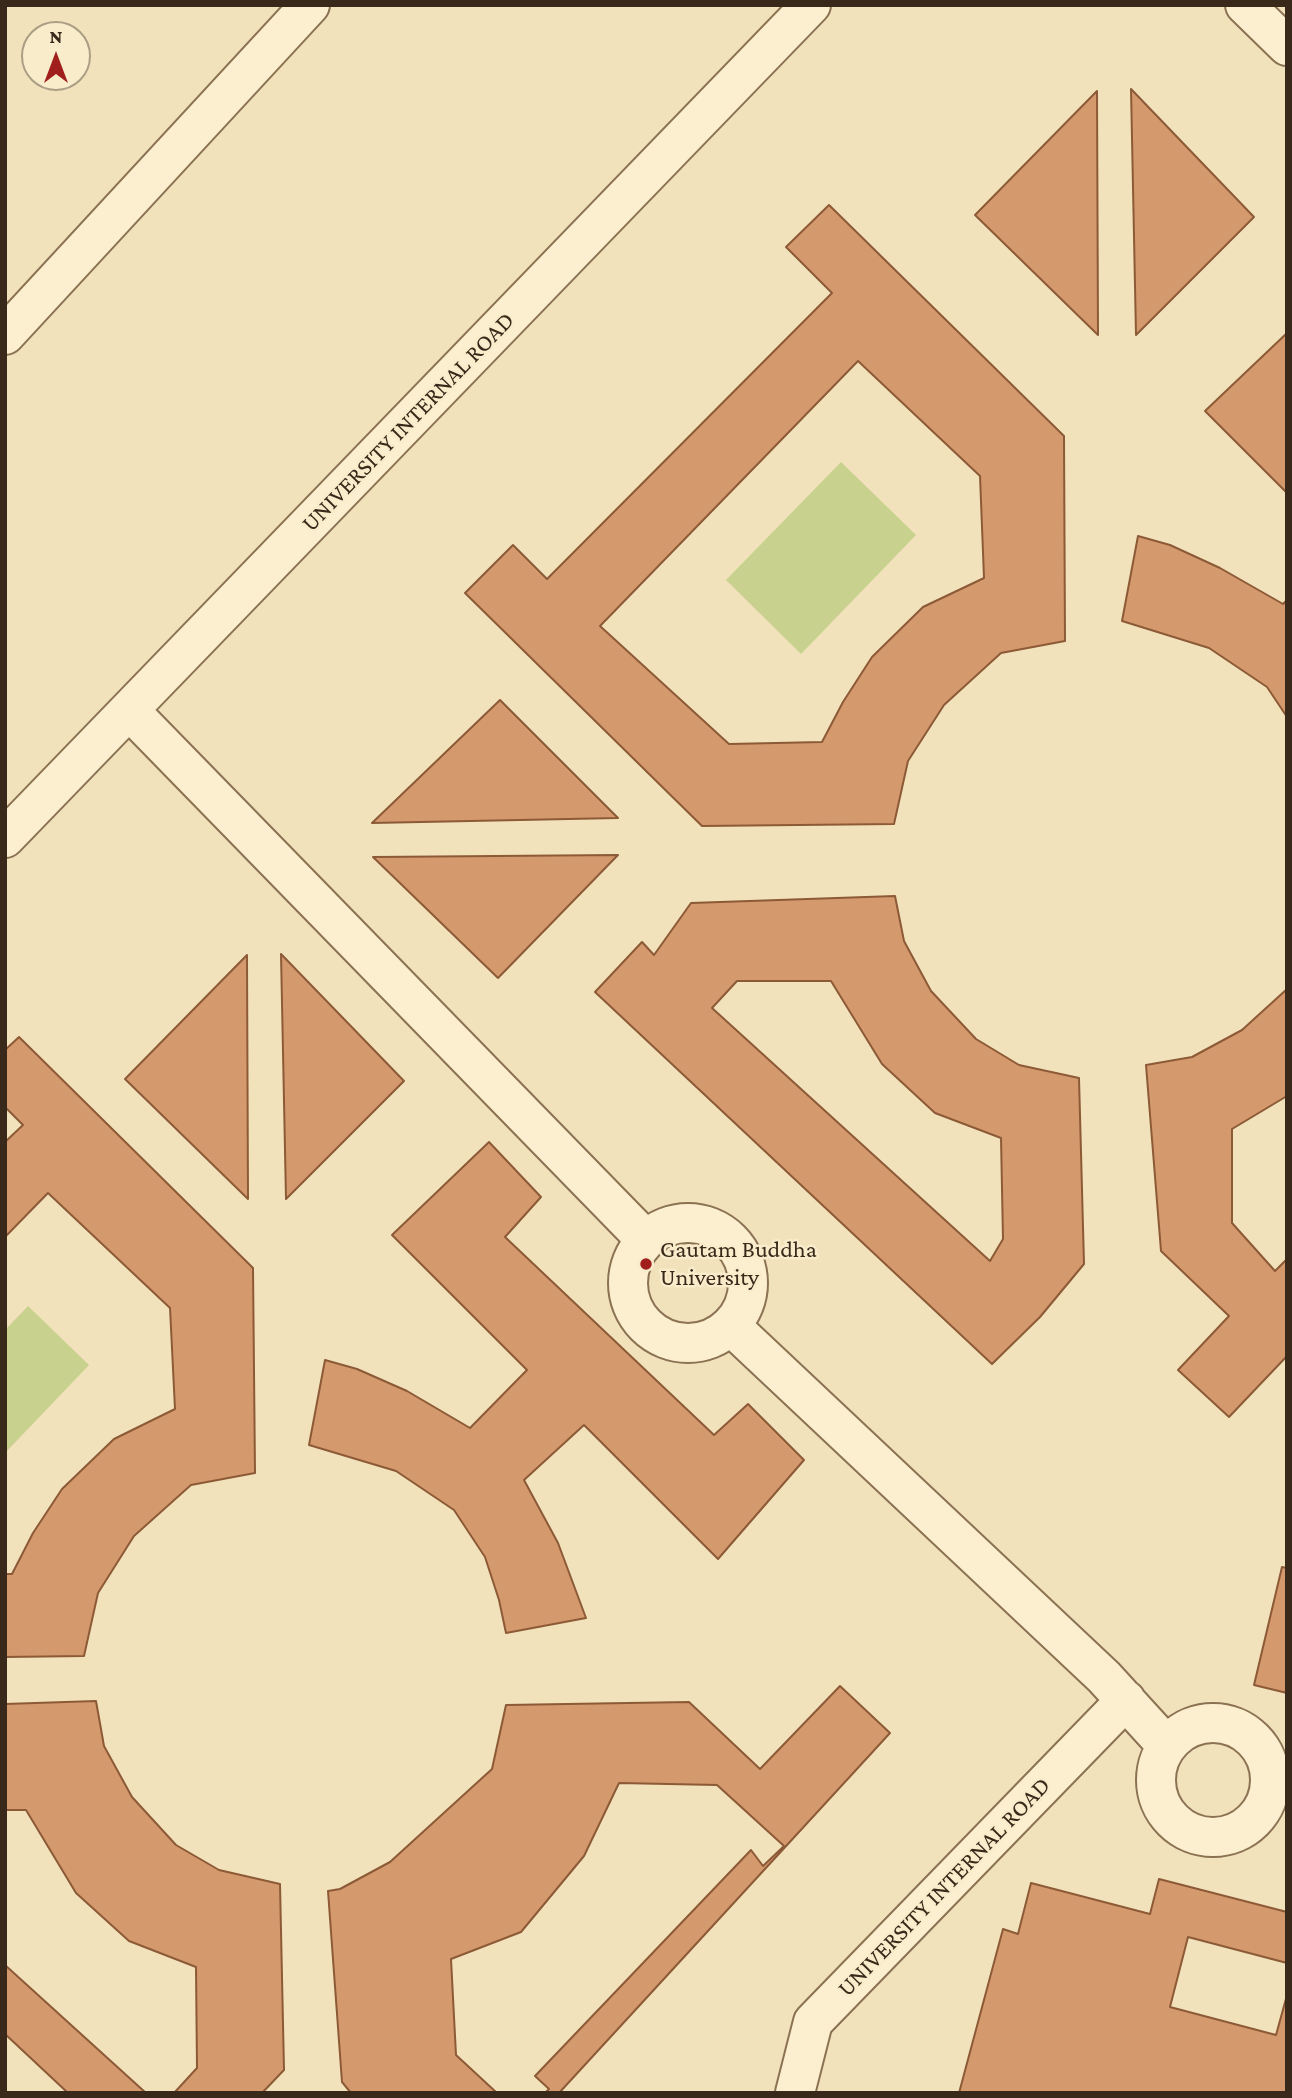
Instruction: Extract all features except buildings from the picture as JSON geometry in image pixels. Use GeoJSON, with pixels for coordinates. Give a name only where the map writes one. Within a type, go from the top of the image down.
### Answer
{"type":"FeatureCollection","features":[{"type":"Feature","properties":{"kind":"street"},"geometry":{"type":"LineString","coordinates":[[5,335],[310,5]]}},
{"type":"Feature","properties":{"kind":"street","name":"UNIVERSITY INTERNAL ROAD"},"geometry":{"type":"LineString","coordinates":[[5,838],[811,5]]}},
{"type":"Feature","properties":{"kind":"street"},"geometry":{"type":"LineString","coordinates":[[1245,5],[1287,46]]}},
{"type":"Feature","properties":{"kind":"street"},"geometry":{"type":"LineString","coordinates":[[129,710],[646,1240]]}},
{"type":"Feature","properties":{"kind":"street"},"geometry":{"type":"LineString","coordinates":[[689,1222],[715,1229],[732,1240],[746,1265],[749,1283],[744,1307],[730,1326],[710,1339],[688,1343],[665,1339],[645,1325],[633,1307],[628,1283],[634,1256],[646,1240],[666,1226],[689,1222]]}},
{"type":"Feature","properties":{"kind":"street"},"geometry":{"type":"LineString","coordinates":[[730,1326],[1104,1677],[1166,1745]]}},
{"type":"Feature","properties":{"kind":"street","name":"UNIVERSITY INTERNAL ROAD"},"geometry":{"type":"LineString","coordinates":[[795,2093],[813,2022],[1126,1700]]}},
{"type":"Feature","properties":{"kind":"street"},"geometry":{"type":"LineString","coordinates":[[1205,1723],[1227,1724],[1248,1734],[1275,1754],[1270,1773],[1269,1795],[1259,1815],[1242,1831],[1220,1838],[1198,1836],[1177,1826],[1162,1810],[1155,1788],[1156,1766],[1166,1745],[1183,1731],[1205,1723]]}},
{"type":"Feature","properties":{"kind":"green space"},"geometry":{"type":"Polygon","coordinates":[[[841,462],[916,535],[801,654],[726,580],[841,462]]]}},
{"type":"Feature","properties":{"kind":"green space"},"geometry":{"type":"Polygon","coordinates":[[[28,1306],[89,1365],[5,1453],[5,1330],[28,1306]]]}},
{"type":"Feature","properties":{"kind":"place","name":"Gautam Buddha University"},"geometry":{"type":"Point","coordinates":[646,1264]}}]}
